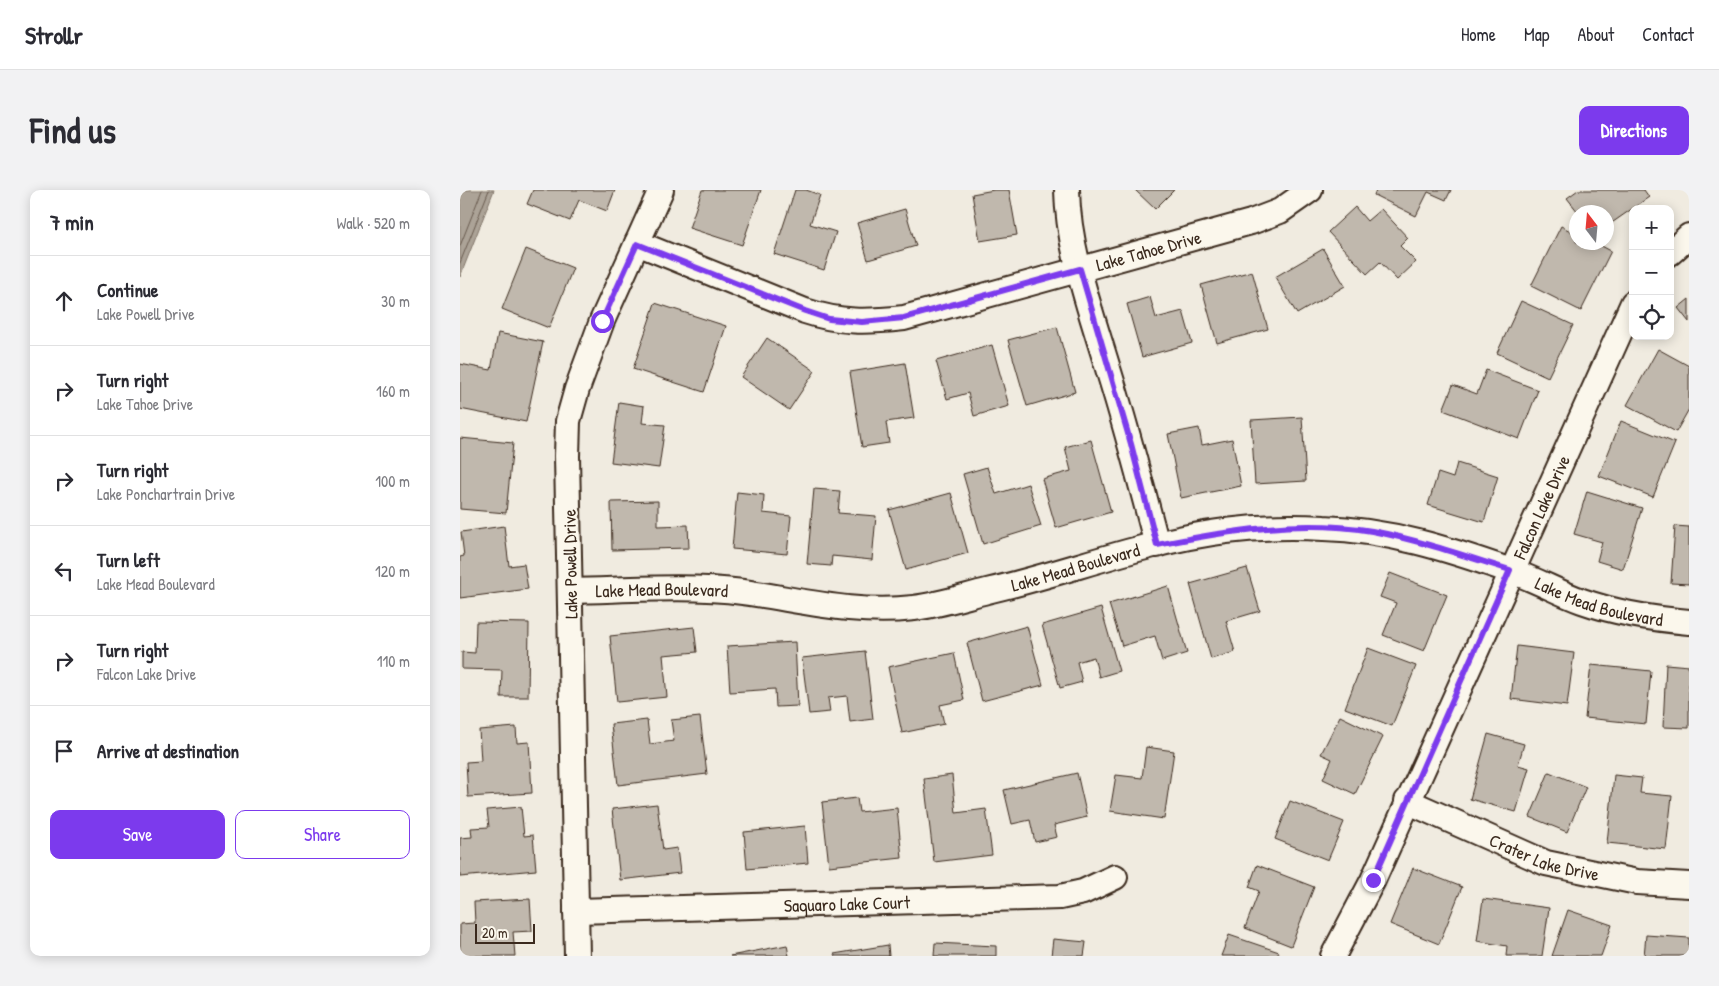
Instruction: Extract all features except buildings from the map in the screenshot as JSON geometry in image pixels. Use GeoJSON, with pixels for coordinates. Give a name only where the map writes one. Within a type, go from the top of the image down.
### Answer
{"type":"FeatureCollection","features":[{"type":"Feature","properties":{"kind":"street","name":"Lake Powell Drive"},"geometry":{"type":"LineString","coordinates":[[577,956],[567,456],[568,422],[577,389],[602,321],[661,190]]}},
{"type":"Feature","properties":{"kind":"street"},"geometry":{"type":"LineString","coordinates":[[1067,190],[1067,206],[1080,269],[1131,444],[1157,545]]}},
{"type":"Feature","properties":{"kind":"street","name":"Lake Tahoe Drive"},"geometry":{"type":"LineString","coordinates":[[637,244],[805,311],[829,319],[862,322],[904,318],[1251,222],[1280,211],[1310,190]]}},
{"type":"Feature","properties":{"kind":"street"},"geometry":{"type":"LineString","coordinates":[[1672,250],[1689,236]]}},
{"type":"Feature","properties":{"kind":"street","name":"Falcon Lake Drive"},"geometry":{"type":"LineString","coordinates":[[1333,956],[1373,880],[1510,570],[1629,312]]}},
{"type":"Feature","properties":{"kind":"street","name":"Lake Mead Boulevard"},"geometry":{"type":"LineString","coordinates":[[571,591],[687,589],[733,592],[855,610],[916,608],[1020,583],[1157,545],[1225,531],[1277,527],[1323,528],[1370,531],[1423,542],[1510,570],[1584,602],[1656,619],[1689,622]]}},
{"type":"Feature","properties":{"kind":"street","name":"Crater Lake Drive"},"geometry":{"type":"LineString","coordinates":[[1407,801],[1546,863],[1637,882],[1689,885]]}},
{"type":"Feature","properties":{"kind":"street","name":"Saquaro Lake Court"},"geometry":{"type":"LineString","coordinates":[[576,912],[1060,897],[1083,892],[1115,877]]}},
{"type":"Feature","properties":{"kind":"water"},"geometry":{"type":"Polygon","coordinates":[[[460,190],[494,190],[460,277],[460,190]]]}},
{"type":"Feature","properties":{"kind":"route"},"geometry":{"type":"LineString","coordinates":[[602,321],[637,244],[805,311],[829,319],[862,322],[904,318],[1080,269],[1095,326],[1131,444],[1157,545],[1225,531],[1277,527],[1370,531],[1423,542],[1510,570],[1373,880]]}}]}
